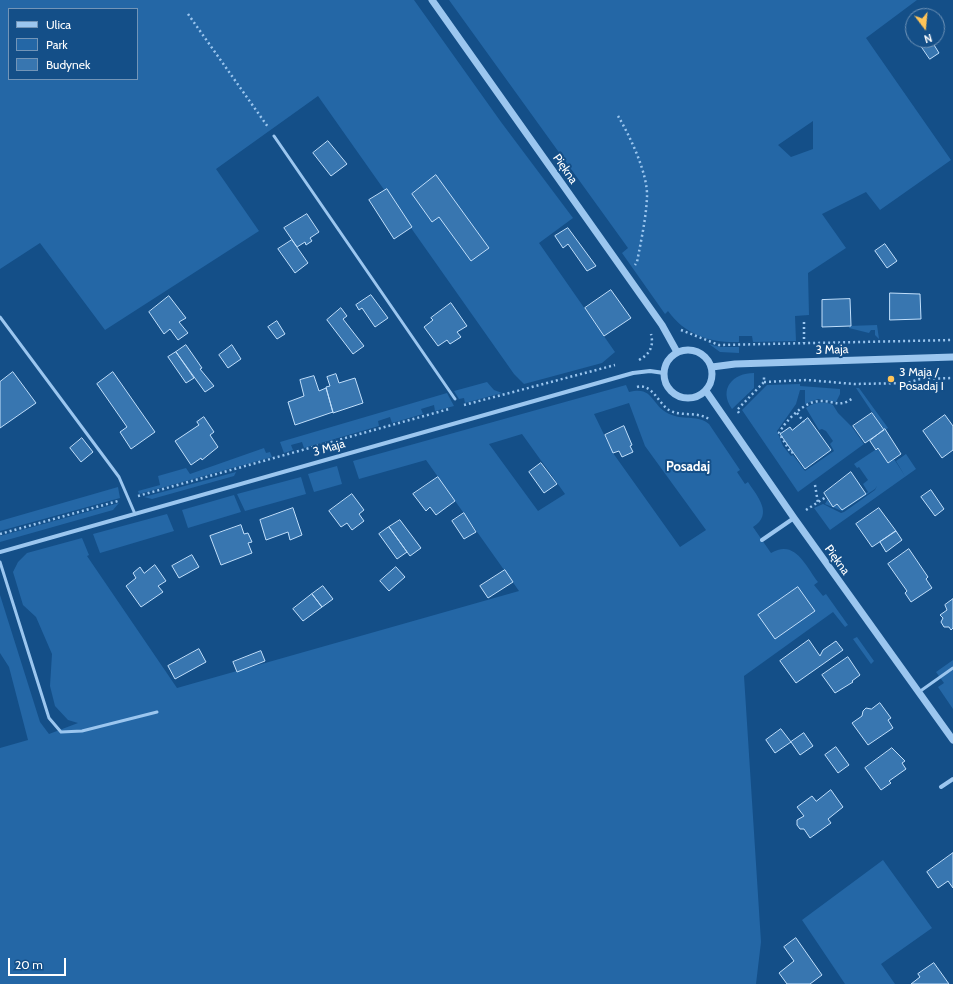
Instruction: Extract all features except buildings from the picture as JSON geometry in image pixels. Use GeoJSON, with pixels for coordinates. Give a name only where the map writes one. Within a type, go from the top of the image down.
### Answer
{"type":"FeatureCollection","features":[{"type":"Feature","properties":{"kind":"street","name":"Piękna"},"geometry":{"type":"LineString","coordinates":[[432,0],[662,325],[677,352]]}},
{"type":"Feature","properties":{"kind":"street"},"geometry":{"type":"LineString","coordinates":[[694,350],[702,354],[712,367],[712,380],[706,391],[699,396],[683,398],[669,389],[665,381],[664,373],[666,365],[677,352],[694,350]]}},
{"type":"Feature","properties":{"kind":"street","name":"3 Maja"},"geometry":{"type":"LineString","coordinates":[[712,367],[735,364],[953,357]]}},
{"type":"Feature","properties":{"kind":"street","name":"3 Maja"},"geometry":{"type":"LineString","coordinates":[[0,552],[633,374],[650,371],[664,373]]}},
{"type":"Feature","properties":{"kind":"street","name":"Piękna"},"geometry":{"type":"LineString","coordinates":[[706,391],[794,518],[953,740]]}},
{"type":"Feature","properties":{"kind":"street"},"geometry":{"type":"LineString","coordinates":[[762,540],[794,518]]}},
{"type":"Feature","properties":{"kind":"street"},"geometry":{"type":"LineString","coordinates":[[941,788],[953,779]]}},
{"type":"Feature","properties":{"kind":"lane"},"geometry":{"type":"LineString","coordinates":[[274,136],[455,399]]}},
{"type":"Feature","properties":{"kind":"lane"},"geometry":{"type":"LineString","coordinates":[[0,317],[119,477],[130,499],[135,514]]}},
{"type":"Feature","properties":{"kind":"lane"},"geometry":{"type":"LineString","coordinates":[[0,562],[49,718],[61,732],[82,731],[157,712]]}},
{"type":"Feature","properties":{"kind":"lane"},"geometry":{"type":"LineString","coordinates":[[919,692],[953,668]]}},
{"type":"Feature","properties":{"kind":"path"},"geometry":{"type":"LineString","coordinates":[[188,14],[274,136]]}},
{"type":"Feature","properties":{"kind":"path"},"geometry":{"type":"LineString","coordinates":[[618,116],[628,132],[640,160],[647,196],[637,262],[626,274]]}},
{"type":"Feature","properties":{"kind":"path"},"geometry":{"type":"LineString","coordinates":[[804,322],[804,343]]}},
{"type":"Feature","properties":{"kind":"path"},"geometry":{"type":"LineString","coordinates":[[680,329],[719,345],[953,340]]}},
{"type":"Feature","properties":{"kind":"path"},"geometry":{"type":"LineString","coordinates":[[634,362],[646,356],[652,344],[650,334],[654,332]]}},
{"type":"Feature","properties":{"kind":"path"},"geometry":{"type":"LineString","coordinates":[[762,344],[763,351]]}},
{"type":"Feature","properties":{"kind":"path"},"geometry":{"type":"LineString","coordinates":[[460,406],[612,364],[620,365]]}},
{"type":"Feature","properties":{"kind":"path"},"geometry":{"type":"LineString","coordinates":[[740,414],[737,410],[764,382],[807,380],[854,384],[907,383],[920,379],[953,378]]}},
{"type":"Feature","properties":{"kind":"path"},"geometry":{"type":"LineString","coordinates":[[637,387],[643,386],[648,388],[660,403],[673,412],[704,416],[712,422]]}},
{"type":"Feature","properties":{"kind":"path"},"geometry":{"type":"LineString","coordinates":[[793,452],[791,453],[785,446],[779,433],[797,413],[806,406],[815,402],[841,404],[853,398]]}},
{"type":"Feature","properties":{"kind":"path"},"geometry":{"type":"LineString","coordinates":[[0,534],[453,408]]}},
{"type":"Feature","properties":{"kind":"path"},"geometry":{"type":"LineString","coordinates":[[797,413],[804,422]]}},
{"type":"Feature","properties":{"kind":"path"},"geometry":{"type":"LineString","coordinates":[[815,486],[818,503]]}},
{"type":"Feature","properties":{"kind":"path"},"geometry":{"type":"LineString","coordinates":[[806,510],[826,497]]}},
{"type":"Feature","properties":{"kind":"green space"},"geometry":{"type":"Polygon","coordinates":[[[0,0],[414,0],[501,122],[573,218],[539,243],[615,352],[602,363],[524,384],[514,374],[318,96],[216,169],[259,231],[105,330],[40,243],[0,269],[0,0]]]}},
{"type":"Feature","properties":{"kind":"green space"},"geometry":{"type":"Polygon","coordinates":[[[449,0],[917,0],[866,38],[951,160],[880,210],[866,192],[822,214],[846,248],[808,273],[809,315],[795,316],[796,341],[753,342],[752,336],[739,336],[739,342],[729,342],[709,339],[691,332],[682,326],[668,311],[665,314],[622,253],[628,248],[449,0]],[[813,121],[778,145],[791,157],[813,149],[813,121]]]}},
{"type":"Feature","properties":{"kind":"green space"},"geometry":{"type":"Polygon","coordinates":[[[877,325],[879,339],[875,335],[875,330],[871,330],[869,333],[849,328],[849,326],[877,325]]]}},
{"type":"Feature","properties":{"kind":"green space"},"geometry":{"type":"Polygon","coordinates":[[[709,344],[720,347],[739,347],[739,353],[720,352],[709,344]]]}},
{"type":"Feature","properties":{"kind":"green space"},"geometry":{"type":"Polygon","coordinates":[[[754,373],[754,388],[732,409],[728,402],[727,395],[727,389],[730,384],[734,379],[740,376],[754,373]]]}},
{"type":"Feature","properties":{"kind":"green space"},"geometry":{"type":"Polygon","coordinates":[[[487,382],[494,390],[502,393],[465,403],[464,398],[459,399],[454,391],[487,382]]]}},
{"type":"Feature","properties":{"kind":"green space"},"geometry":{"type":"Polygon","coordinates":[[[800,384],[800,386],[840,389],[840,394],[836,402],[818,399],[805,404],[805,390],[800,390],[796,404],[777,431],[783,446],[791,456],[793,455],[805,471],[834,451],[830,444],[833,441],[826,431],[822,429],[819,430],[806,408],[812,404],[823,403],[833,405],[864,444],[798,492],[742,410],[767,385],[800,384]]]}},
{"type":"Feature","properties":{"kind":"green space"},"geometry":{"type":"Polygon","coordinates":[[[626,385],[629,392],[637,391],[648,394],[660,407],[672,415],[701,420],[709,424],[740,470],[737,472],[745,484],[748,482],[762,505],[762,516],[759,522],[753,527],[771,553],[787,549],[799,556],[818,582],[814,585],[823,596],[826,594],[848,625],[845,627],[833,612],[744,676],[761,942],[756,984],[0,984],[0,748],[28,740],[9,667],[0,653],[0,595],[40,722],[49,734],[78,723],[68,720],[55,706],[50,686],[52,654],[36,617],[23,605],[13,572],[18,562],[27,553],[82,538],[89,555],[87,556],[177,688],[519,591],[426,460],[359,479],[353,461],[626,385]],[[629,403],[594,414],[613,453],[680,547],[706,530],[645,446],[629,403]],[[522,434],[489,444],[538,511],[565,494],[522,434]]]}},
{"type":"Feature","properties":{"kind":"green space"},"geometry":{"type":"Polygon","coordinates":[[[856,388],[859,388],[888,428],[865,443],[884,430],[856,388]]]}},
{"type":"Feature","properties":{"kind":"green space"},"geometry":{"type":"Polygon","coordinates":[[[447,393],[454,406],[435,411],[434,405],[421,409],[423,414],[392,423],[390,417],[378,421],[379,426],[304,448],[302,442],[291,445],[293,450],[284,453],[280,442],[447,393]]]}},
{"type":"Feature","properties":{"kind":"green space"},"geometry":{"type":"Polygon","coordinates":[[[264,448],[266,453],[270,452],[272,457],[139,494],[138,491],[160,485],[158,476],[186,468],[190,474],[264,448]]]}},
{"type":"Feature","properties":{"kind":"green space"},"geometry":{"type":"Polygon","coordinates":[[[878,448],[888,463],[894,459],[905,476],[896,461],[906,454],[916,469],[830,530],[814,508],[823,504],[841,513],[875,490],[877,486],[875,489],[842,511],[825,504],[828,499],[833,507],[837,504],[842,510],[868,492],[863,484],[868,480],[859,467],[857,468],[854,464],[878,448]]]}},
{"type":"Feature","properties":{"kind":"green space"},"geometry":{"type":"Polygon","coordinates":[[[337,466],[342,484],[314,492],[308,474],[337,466]]]}},
{"type":"Feature","properties":{"kind":"green space"},"geometry":{"type":"Polygon","coordinates":[[[236,472],[234,476],[152,499],[144,497],[236,472]]]}},
{"type":"Feature","properties":{"kind":"green space"},"geometry":{"type":"Polygon","coordinates":[[[301,477],[306,494],[245,511],[237,494],[301,477]]]}},
{"type":"Feature","properties":{"kind":"green space"},"geometry":{"type":"Polygon","coordinates":[[[118,487],[120,498],[0,531],[0,521],[118,487]]]}},
{"type":"Feature","properties":{"kind":"green space"},"geometry":{"type":"Polygon","coordinates":[[[234,495],[241,512],[188,528],[182,510],[234,495]]]}},
{"type":"Feature","properties":{"kind":"green space"},"geometry":{"type":"Polygon","coordinates":[[[119,503],[113,510],[0,542],[0,536],[119,503]]]}},
{"type":"Feature","properties":{"kind":"green space"},"geometry":{"type":"Polygon","coordinates":[[[167,514],[174,531],[100,553],[93,534],[167,514]]]}},
{"type":"Feature","properties":{"kind":"green space"},"geometry":{"type":"Polygon","coordinates":[[[857,637],[874,661],[871,664],[853,639],[857,637]]]}},
{"type":"Feature","properties":{"kind":"green space"},"geometry":{"type":"Polygon","coordinates":[[[953,660],[953,709],[938,687],[944,683],[936,672],[953,660]]]}},
{"type":"Feature","properties":{"kind":"green space"},"geometry":{"type":"Polygon","coordinates":[[[883,860],[932,928],[881,964],[895,984],[845,984],[802,920],[883,860]]]}},
{"type":"Feature","properties":{"kind":"place","name":"3 Maja / Posadaj I"},"geometry":{"type":"Point","coordinates":[891,379]}},
{"type":"Feature","properties":{"kind":"district","name":"Posadaj"},"geometry":{"type":"Point","coordinates":[688,467]}}]}
